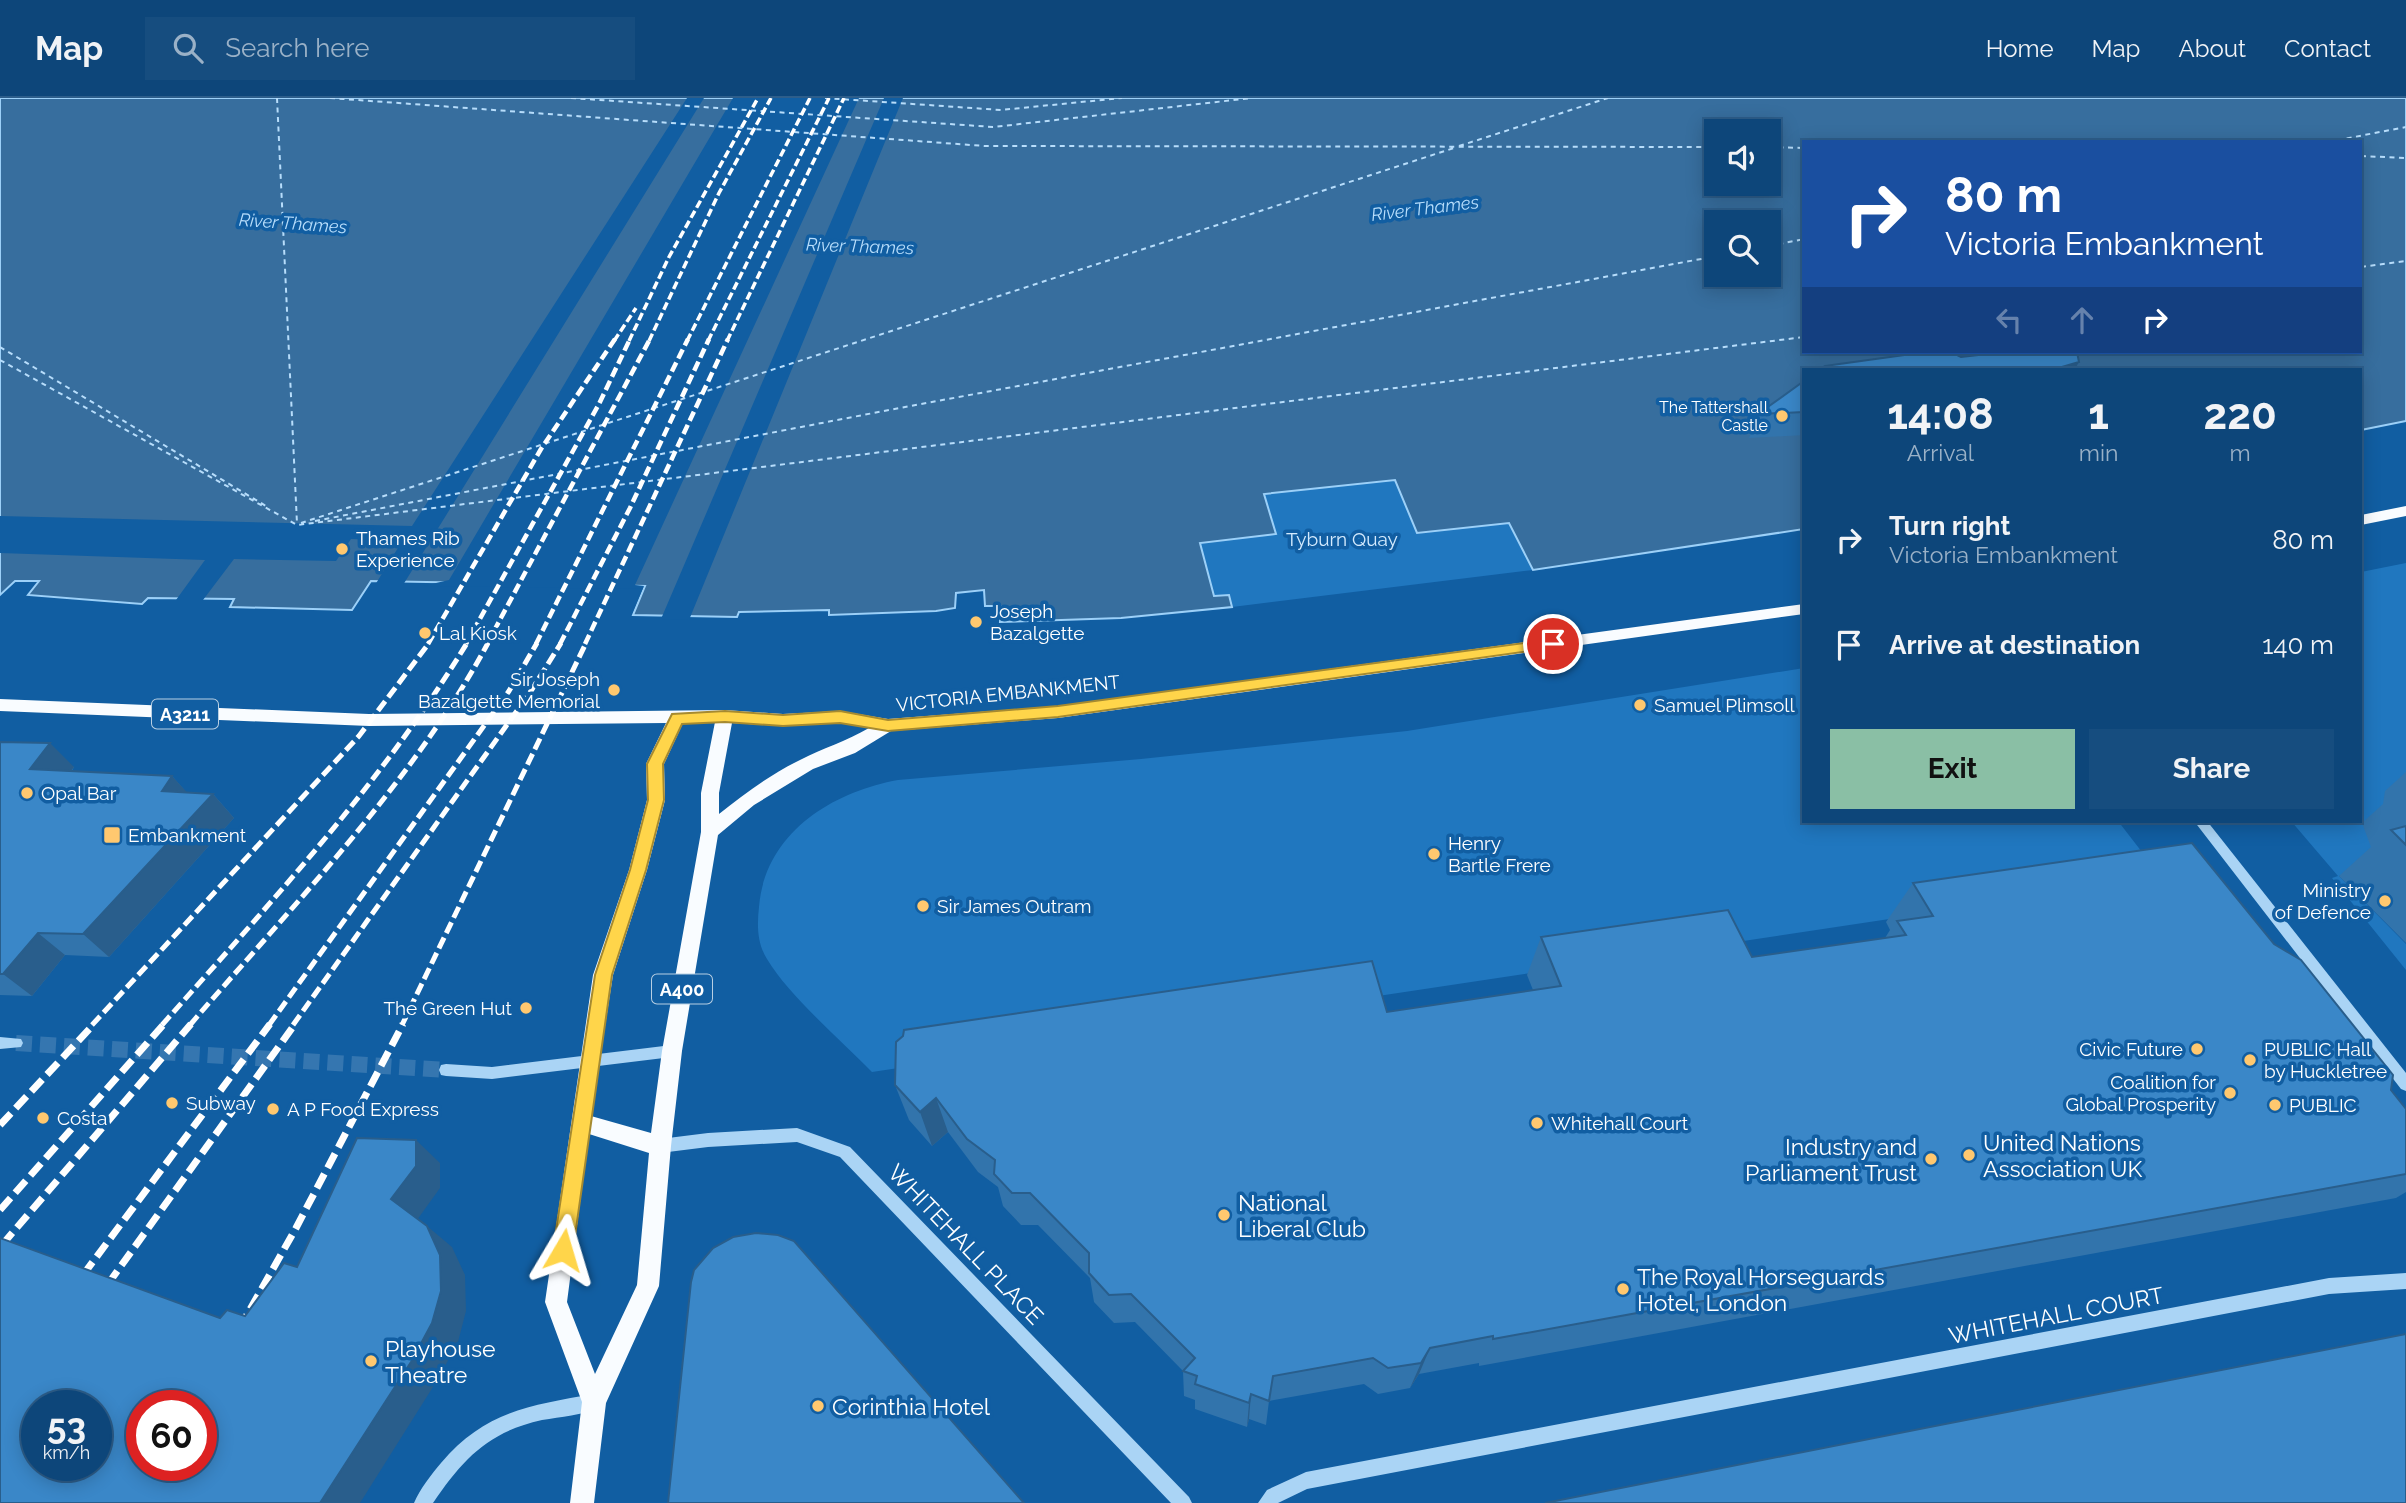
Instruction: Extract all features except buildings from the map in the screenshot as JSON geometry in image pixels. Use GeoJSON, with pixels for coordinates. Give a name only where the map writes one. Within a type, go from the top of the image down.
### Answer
{"type":"FeatureCollection","features":[{"type":"Feature","properties":{"kind":"main road"},"geometry":{"type":"LineString","coordinates":[[2362,520],[2406,511]]}},
{"type":"Feature","properties":{"kind":"main road","name":"VICTORIA EMBANKMENT"},"geometry":{"type":"LineString","coordinates":[[0,705],[310,719],[725,716],[783,720],[840,717],[888,725],[1058,712],[1802,609]]}},
{"type":"Feature","properties":{"kind":"main road","name":"A400"},"geometry":{"type":"LineString","coordinates":[[582,1503],[594,1402],[648,1286],[660,1146],[672,1051],[710,832],[710,793],[725,716]]}},
{"type":"Feature","properties":{"kind":"main road","name":"A400"},"geometry":{"type":"LineString","coordinates":[[594,1402],[556,1302],[603,975],[638,870],[656,800],[655,764],[677,718]]}},
{"type":"Feature","properties":{"kind":"main road"},"geometry":{"type":"LineString","coordinates":[[710,832],[748,800],[777,782],[807,764],[849,748],[888,725]]}},
{"type":"Feature","properties":{"kind":"main road"},"geometry":{"type":"LineString","coordinates":[[580,1122],[660,1146]]}},
{"type":"Feature","properties":{"kind":"street"},"geometry":{"type":"LineString","coordinates":[[2202,823],[2406,1084]]}},
{"type":"Feature","properties":{"kind":"street"},"geometry":{"type":"LineString","coordinates":[[0,1043],[16,1043]]}},
{"type":"Feature","properties":{"kind":"street"},"geometry":{"type":"LineString","coordinates":[[446,1070],[492,1073],[672,1051]]}},
{"type":"Feature","properties":{"kind":"street","name":"WHITEHALL PLACE"},"geometry":{"type":"LineString","coordinates":[[660,1146],[708,1140],[796,1135],[845,1152],[1183,1503]]}},
{"type":"Feature","properties":{"kind":"street","name":"WHITEHALL COURT"},"geometry":{"type":"LineString","coordinates":[[1267,1503],[1273,1496],[1306,1481],[2329,1286],[2406,1281]]}},
{"type":"Feature","properties":{"kind":"street"},"geometry":{"type":"LineString","coordinates":[[423,1503],[462,1448],[489,1427],[525,1415],[594,1402]]}},
{"type":"Feature","properties":{"kind":"green space","name":"Tyburn Quay"},"geometry":{"type":"Polygon","coordinates":[[[1395,480],[1417,533],[1509,523],[1533,570],[1232,607],[1229,595],[1214,596],[1200,542],[1276,534],[1263,494],[1395,480]]]}},
{"type":"Feature","properties":{"kind":"green space"},"geometry":{"type":"Polygon","coordinates":[[[2406,563],[2406,856],[2339,876],[2406,944],[2406,970],[2332,878],[2338,876],[2293,823],[2362,823],[2362,572],[2406,563]]]}},
{"type":"Feature","properties":{"kind":"green space"},"geometry":{"type":"Polygon","coordinates":[[[1802,668],[1802,823],[2120,823],[2162,878],[872,1072],[788,988],[764,953],[758,914],[764,881],[774,858],[788,837],[806,820],[849,794],[898,780],[1141,759],[1407,731],[1802,668]]]}},
{"type":"Feature","properties":{"kind":"water","name":"River Thames"},"geometry":{"type":"Polygon","coordinates":[[[0,98],[2406,98],[2406,421],[2362,430],[2362,368],[1802,368],[1802,529],[1533,570],[1509,523],[1417,533],[1395,480],[1264,494],[1276,534],[1200,543],[1214,596],[1229,595],[1232,607],[1121,618],[1000,622],[1001,606],[985,606],[984,590],[956,593],[955,608],[936,611],[829,615],[829,610],[739,612],[737,617],[633,615],[645,586],[371,581],[352,610],[230,607],[234,599],[148,598],[142,604],[28,595],[39,581],[15,581],[0,595],[0,98]]]}},
{"type":"Feature","properties":{"kind":"pier"},"geometry":{"type":"Polygon","coordinates":[[[687,98],[704,98],[403,585],[375,585],[406,535],[380,540],[351,539],[336,561],[234,559],[203,600],[176,600],[205,560],[0,553],[0,516],[412,526],[687,98]]]}},
{"type":"Feature","properties":{"kind":"pier"},"geometry":{"type":"Polygon","coordinates":[[[733,98],[859,98],[635,585],[644,586],[630,618],[641,589],[423,586],[449,580],[733,98]]]}},
{"type":"Feature","properties":{"kind":"pier"},"geometry":{"type":"Polygon","coordinates":[[[884,98],[903,98],[689,620],[661,619],[884,98]]]}},
{"type":"Feature","properties":{"kind":"ferry route"},"geometry":{"type":"LineString","coordinates":[[277,98],[297,524]]}},
{"type":"Feature","properties":{"kind":"ferry route"},"geometry":{"type":"LineString","coordinates":[[330,98],[985,146],[1704,147]]}},
{"type":"Feature","properties":{"kind":"ferry route"},"geometry":{"type":"LineString","coordinates":[[571,98],[993,127],[1252,98]]}},
{"type":"Feature","properties":{"kind":"ferry route"},"geometry":{"type":"LineString","coordinates":[[825,98],[1001,110],[1122,98]]}},
{"type":"Feature","properties":{"kind":"ferry route"},"geometry":{"type":"LineString","coordinates":[[1459,146],[1608,98]]}},
{"type":"Feature","properties":{"kind":"ferry route"},"geometry":{"type":"LineString","coordinates":[[2338,140],[2406,127]]}},
{"type":"Feature","properties":{"kind":"ferry route"},"geometry":{"type":"LineString","coordinates":[[1781,147],[1802,148]]}},
{"type":"Feature","properties":{"kind":"ferry route"},"geometry":{"type":"LineString","coordinates":[[301,523],[1454,148]]}},
{"type":"Feature","properties":{"kind":"ferry route"},"geometry":{"type":"LineString","coordinates":[[2362,156],[2406,158]]}},
{"type":"Feature","properties":{"kind":"ferry route"},"geometry":{"type":"LineString","coordinates":[[1781,244],[1802,239]]}},
{"type":"Feature","properties":{"kind":"ferry route"},"geometry":{"type":"LineString","coordinates":[[315,521],[889,410],[1704,258]]}},
{"type":"Feature","properties":{"kind":"ferry route"},"geometry":{"type":"LineString","coordinates":[[2362,267],[2406,261]]}},
{"type":"Feature","properties":{"kind":"ferry route"},"geometry":{"type":"LineString","coordinates":[[0,360],[297,525],[1802,337]]}},
{"type":"Feature","properties":{"kind":"ferry route"},"geometry":{"type":"LineString","coordinates":[[0,347],[266,506]]}},
{"type":"Feature","properties":{"kind":"tunnel"},"geometry":{"type":"LineString","coordinates":[[16,1043],[446,1070]]}},
{"type":"Feature","properties":{"kind":"railway"},"geometry":{"type":"LineString","coordinates":[[629,341],[669,257],[758,98]]}},
{"type":"Feature","properties":{"kind":"railway"},"geometry":{"type":"LineString","coordinates":[[650,340],[719,193],[771,98]]}},
{"type":"Feature","properties":{"kind":"railway"},"geometry":{"type":"LineString","coordinates":[[687,341],[810,98]]}},
{"type":"Feature","properties":{"kind":"railway"},"geometry":{"type":"LineString","coordinates":[[708,341],[829,98]]}},
{"type":"Feature","properties":{"kind":"railway"},"geometry":{"type":"LineString","coordinates":[[727,341],[844,98]]}},
{"type":"Feature","properties":{"kind":"railway"},"geometry":{"type":"LineString","coordinates":[[614,341],[636,308]]}},
{"type":"Feature","properties":{"kind":"railway"},"geometry":{"type":"LineString","coordinates":[[428,644],[541,449],[615,339]]}},
{"type":"Feature","properties":{"kind":"railway"},"geometry":{"type":"LineString","coordinates":[[466,644],[599,404],[630,339]]}},
{"type":"Feature","properties":{"kind":"railway"},"geometry":{"type":"LineString","coordinates":[[560,644],[630,508],[709,339]]}},
{"type":"Feature","properties":{"kind":"railway"},"geometry":{"type":"LineString","coordinates":[[585,644],[728,339]]}},
{"type":"Feature","properties":{"kind":"railway"},"geometry":{"type":"LineString","coordinates":[[487,644],[650,340]]}},
{"type":"Feature","properties":{"kind":"railway"},"geometry":{"type":"LineString","coordinates":[[536,644],[687,341]]}},
{"type":"Feature","properties":{"kind":"railway"},"geometry":{"type":"LineString","coordinates":[[92,1025],[359,736],[429,643]]}},
{"type":"Feature","properties":{"kind":"railway"},"geometry":{"type":"LineString","coordinates":[[162,1025],[284,887],[362,793],[399,745],[467,643]]}},
{"type":"Feature","properties":{"kind":"railway"},"geometry":{"type":"LineString","coordinates":[[190,1025],[310,888],[388,793],[425,744],[488,643]]}},
{"type":"Feature","properties":{"kind":"railway"},"geometry":{"type":"LineString","coordinates":[[269,1025],[509,691],[537,643]]}},
{"type":"Feature","properties":{"kind":"railway"},"geometry":{"type":"LineString","coordinates":[[293,1025],[531,691],[561,643]]}},
{"type":"Feature","properties":{"kind":"railway"},"geometry":{"type":"LineString","coordinates":[[402,1025],[586,643]]}},
{"type":"Feature","properties":{"kind":"railway"},"geometry":{"type":"LineString","coordinates":[[0,1125],[94,1024]]}},
{"type":"Feature","properties":{"kind":"railway"},"geometry":{"type":"LineString","coordinates":[[0,1210],[164,1024]]}},
{"type":"Feature","properties":{"kind":"railway"},"geometry":{"type":"LineString","coordinates":[[2,1245],[191,1024]]}},
{"type":"Feature","properties":{"kind":"railway"},"geometry":{"type":"LineString","coordinates":[[83,1275],[270,1024]]}},
{"type":"Feature","properties":{"kind":"railway"},"geometry":{"type":"LineString","coordinates":[[108,1284],[295,1024]]}},
{"type":"Feature","properties":{"kind":"railway"},"geometry":{"type":"LineString","coordinates":[[239,1329],[296,1228],[403,1024]]}},
{"type":"Feature","properties":{"kind":"place","name":"The Tattershall Castle"},"geometry":{"type":"Point","coordinates":[1782,416]}},
{"type":"Feature","properties":{"kind":"place","name":"Thames Rib Experience"},"geometry":{"type":"Point","coordinates":[342,549]}},
{"type":"Feature","properties":{"kind":"place","name":"Joseph Bazalgette"},"geometry":{"type":"Point","coordinates":[976,622]}},
{"type":"Feature","properties":{"kind":"place","name":"Lal Kiosk"},"geometry":{"type":"Point","coordinates":[425,633]}},
{"type":"Feature","properties":{"kind":"place","name":"Sir Joseph Bazalgette Memorial"},"geometry":{"type":"Point","coordinates":[614,690]}},
{"type":"Feature","properties":{"kind":"place","name":"Samuel Plimsoll"},"geometry":{"type":"Point","coordinates":[1640,705]}},
{"type":"Feature","properties":{"kind":"place","name":"Opal Bar"},"geometry":{"type":"Point","coordinates":[27,793]}},
{"type":"Feature","properties":{"kind":"place","name":"Embankment"},"geometry":{"type":"Point","coordinates":[112,835]}},
{"type":"Feature","properties":{"kind":"place","name":"Henry Bartle Frere"},"geometry":{"type":"Point","coordinates":[1434,854]}},
{"type":"Feature","properties":{"kind":"place","name":"Ministry of Defence"},"geometry":{"type":"Point","coordinates":[2385,901]}},
{"type":"Feature","properties":{"kind":"place","name":"Sir James Outram"},"geometry":{"type":"Point","coordinates":[923,906]}},
{"type":"Feature","properties":{"kind":"place","name":"The Green Hut"},"geometry":{"type":"Point","coordinates":[526,1008]}},
{"type":"Feature","properties":{"kind":"place","name":"Civic Future"},"geometry":{"type":"Point","coordinates":[2197,1049]}},
{"type":"Feature","properties":{"kind":"place","name":"PUBLIC Hall by Huckletree"},"geometry":{"type":"Point","coordinates":[2250,1060]}},
{"type":"Feature","properties":{"kind":"place","name":"Coalition for Global Prosperity"},"geometry":{"type":"Point","coordinates":[2230,1093]}},
{"type":"Feature","properties":{"kind":"place","name":"Subway"},"geometry":{"type":"Point","coordinates":[172,1103]}},
{"type":"Feature","properties":{"kind":"place","name":"PUBLIC"},"geometry":{"type":"Point","coordinates":[2275,1105]}},
{"type":"Feature","properties":{"kind":"place","name":"A P Food Express"},"geometry":{"type":"Point","coordinates":[273,1109]}},
{"type":"Feature","properties":{"kind":"place","name":"Costa"},"geometry":{"type":"Point","coordinates":[43,1118]}},
{"type":"Feature","properties":{"kind":"place","name":"Whitehall Court"},"geometry":{"type":"Point","coordinates":[1537,1123]}},
{"type":"Feature","properties":{"kind":"place","name":"United Nations Association UK"},"geometry":{"type":"Point","coordinates":[1969,1155]}},
{"type":"Feature","properties":{"kind":"place","name":"Industry and Parliament Trust"},"geometry":{"type":"Point","coordinates":[1931,1159]}},
{"type":"Feature","properties":{"kind":"place","name":"National Liberal Club"},"geometry":{"type":"Point","coordinates":[1224,1215]}},
{"type":"Feature","properties":{"kind":"place","name":"The Royal Horseguards Hotel, London"},"geometry":{"type":"Point","coordinates":[1623,1289]}},
{"type":"Feature","properties":{"kind":"place","name":"Playhouse Theatre"},"geometry":{"type":"Point","coordinates":[371,1361]}},
{"type":"Feature","properties":{"kind":"place","name":"Corinthia Hotel"},"geometry":{"type":"Point","coordinates":[818,1406]}},
{"type":"Feature","properties":{"kind":"route"},"geometry":{"type":"LineString","coordinates":[[563,1250],[603,975],[638,870],[656,800],[655,764],[677,718],[725,716],[783,720],[840,717],[888,725],[1058,712],[1553,644]]}}]}
